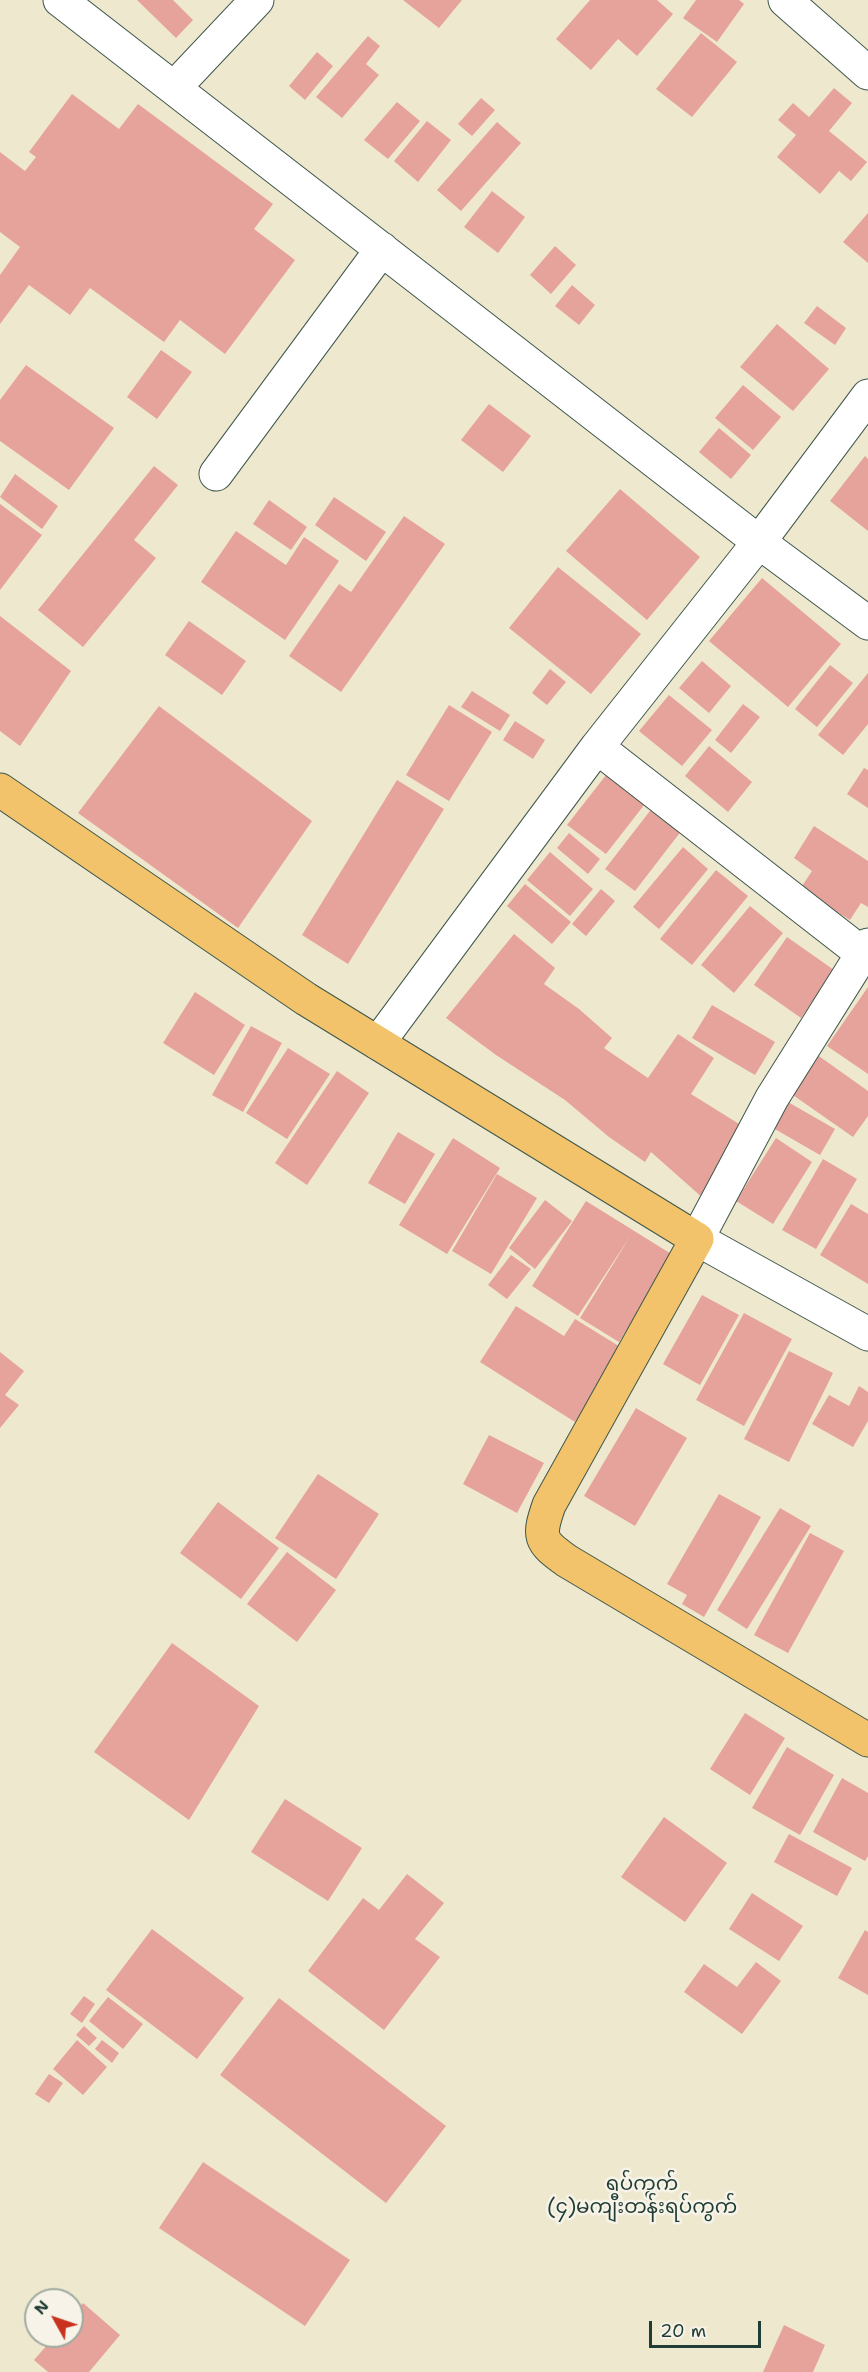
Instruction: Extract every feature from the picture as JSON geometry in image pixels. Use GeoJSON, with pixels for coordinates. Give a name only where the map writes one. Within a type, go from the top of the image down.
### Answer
{"type":"FeatureCollection","features":[{"type":"Feature","properties":{"kind":"main road"},"geometry":{"type":"LineString","coordinates":[[0,790],[306,999],[697,1239],[549,1504],[541,1529],[548,1547],[567,1561],[868,1740]]}},
{"type":"Feature","properties":{"kind":"street"},"geometry":{"type":"LineString","coordinates":[[60,0],[759,542],[868,623]]}},
{"type":"Feature","properties":{"kind":"street"},"geometry":{"type":"LineString","coordinates":[[174,88],[257,0]]}},
{"type":"Feature","properties":{"kind":"street"},"geometry":{"type":"LineString","coordinates":[[785,0],[868,73]]}},
{"type":"Feature","properties":{"kind":"street"},"geometry":{"type":"LineString","coordinates":[[216,474],[382,249]]}},
{"type":"Feature","properties":{"kind":"street"},"geometry":{"type":"LineString","coordinates":[[378,1043],[597,747],[759,542],[868,396]]}},
{"type":"Feature","properties":{"kind":"street"},"geometry":{"type":"LineString","coordinates":[[597,747],[866,953],[772,1098],[697,1239],[868,1333]]}},
{"type":"Feature","properties":{"kind":"building"},"geometry":{"type":"Polygon","coordinates":[[[137,0],[173,0],[193,20],[176,38],[137,0]]]}},
{"type":"Feature","properties":{"kind":"building"},"geometry":{"type":"Polygon","coordinates":[[[403,0],[462,0],[439,28],[403,0]]]}},
{"type":"Feature","properties":{"kind":"building"},"geometry":{"type":"Polygon","coordinates":[[[590,0],[657,0],[673,14],[637,56],[618,39],[591,70],[556,39],[590,0]]]}},
{"type":"Feature","properties":{"kind":"building"},"geometry":{"type":"Polygon","coordinates":[[[696,0],[739,0],[744,4],[717,42],[683,18],[696,0]]]}},
{"type":"Feature","properties":{"kind":"building"},"geometry":{"type":"Polygon","coordinates":[[[701,33],[737,62],[692,117],[656,89],[701,33]]]}},
{"type":"Feature","properties":{"kind":"building"},"geometry":{"type":"Polygon","coordinates":[[[368,36],[380,46],[366,64],[379,75],[342,118],[316,97],[368,36]]]}},
{"type":"Feature","properties":{"kind":"building"},"geometry":{"type":"Polygon","coordinates":[[[317,52],[333,66],[305,100],[289,86],[317,52]]]}},
{"type":"Feature","properties":{"kind":"building"},"geometry":{"type":"Polygon","coordinates":[[[834,88],[852,103],[829,131],[867,162],[851,181],[839,171],[820,194],[777,157],[796,135],[778,120],[793,103],[809,117],[834,88]]]}},
{"type":"Feature","properties":{"kind":"building"},"geometry":{"type":"Polygon","coordinates":[[[72,94],[119,129],[138,104],[273,204],[254,229],[295,260],[225,354],[180,320],[164,342],[90,288],[70,315],[29,285],[0,324],[0,275],[20,247],[0,232],[0,152],[25,171],[36,157],[29,152],[72,94]]]}},
{"type":"Feature","properties":{"kind":"building"},"geometry":{"type":"Polygon","coordinates":[[[481,98],[495,110],[472,136],[458,124],[481,98]]]}},
{"type":"Feature","properties":{"kind":"building"},"geometry":{"type":"Polygon","coordinates":[[[397,102],[420,121],[388,159],[364,140],[397,102]]]}},
{"type":"Feature","properties":{"kind":"building"},"geometry":{"type":"Polygon","coordinates":[[[427,121],[451,140],[418,182],[394,161],[427,121]]]}},
{"type":"Feature","properties":{"kind":"building"},"geometry":{"type":"Polygon","coordinates":[[[497,122],[521,143],[461,211],[437,190],[497,122]]]}},
{"type":"Feature","properties":{"kind":"building"},"geometry":{"type":"Polygon","coordinates":[[[492,191],[525,217],[498,253],[464,227],[492,191]]]}},
{"type":"Feature","properties":{"kind":"building"},"geometry":{"type":"Polygon","coordinates":[[[868,213],[868,263],[843,242],[868,213]]]}},
{"type":"Feature","properties":{"kind":"building"},"geometry":{"type":"Polygon","coordinates":[[[555,246],[576,265],[551,294],[530,275],[555,246]]]}},
{"type":"Feature","properties":{"kind":"building"},"geometry":{"type":"Polygon","coordinates":[[[572,285],[595,305],[579,325],[555,306],[572,285]]]}},
{"type":"Feature","properties":{"kind":"building"},"geometry":{"type":"Polygon","coordinates":[[[817,306],[846,328],[835,345],[804,323],[817,306]]]}},
{"type":"Feature","properties":{"kind":"building"},"geometry":{"type":"Polygon","coordinates":[[[777,324],[829,369],[793,411],[740,367],[777,324]]]}},
{"type":"Feature","properties":{"kind":"building"},"geometry":{"type":"Polygon","coordinates":[[[161,350],[192,372],[157,419],[127,397],[161,350]]]}},
{"type":"Feature","properties":{"kind":"building"},"geometry":{"type":"Polygon","coordinates":[[[26,365],[114,428],[69,490],[0,441],[0,400],[26,365]]]}},
{"type":"Feature","properties":{"kind":"building"},"geometry":{"type":"Polygon","coordinates":[[[743,385],[781,417],[753,450],[715,418],[743,385]]]}},
{"type":"Feature","properties":{"kind":"building"},"geometry":{"type":"Polygon","coordinates":[[[489,404],[531,436],[503,472],[461,440],[489,404]]]}},
{"type":"Feature","properties":{"kind":"building"},"geometry":{"type":"Polygon","coordinates":[[[719,428],[751,455],[731,479],[699,452],[719,428]]]}},
{"type":"Feature","properties":{"kind":"building"},"geometry":{"type":"Polygon","coordinates":[[[865,456],[868,459],[868,531],[830,501],[865,456]]]}},
{"type":"Feature","properties":{"kind":"building"},"geometry":{"type":"Polygon","coordinates":[[[154,466],[178,485],[134,540],[156,558],[83,647],[38,610],[154,466]]]}},
{"type":"Feature","properties":{"kind":"building"},"geometry":{"type":"Polygon","coordinates":[[[15,474],[58,506],[42,529],[0,497],[15,474]]]}},
{"type":"Feature","properties":{"kind":"building"},"geometry":{"type":"Polygon","coordinates":[[[620,489],[700,557],[647,620],[566,551],[620,489]]]}},
{"type":"Feature","properties":{"kind":"building"},"geometry":{"type":"Polygon","coordinates":[[[334,497],[386,532],[366,561],[315,525],[334,497]]]}},
{"type":"Feature","properties":{"kind":"building"},"geometry":{"type":"Polygon","coordinates":[[[269,500],[307,527],[291,550],[253,524],[269,500]]]}},
{"type":"Feature","properties":{"kind":"building"},"geometry":{"type":"Polygon","coordinates":[[[0,504],[42,535],[0,590],[0,504]]]}},
{"type":"Feature","properties":{"kind":"building"},"geometry":{"type":"Polygon","coordinates":[[[404,516],[445,544],[341,692],[289,656],[339,584],[351,592],[404,516]]]}},
{"type":"Feature","properties":{"kind":"building"},"geometry":{"type":"Polygon","coordinates":[[[236,531],[286,565],[304,537],[339,561],[285,640],[201,582],[236,531]]]}},
{"type":"Feature","properties":{"kind":"building"},"geometry":{"type":"Polygon","coordinates":[[[558,567],[641,634],[591,694],[509,628],[558,567]]]}},
{"type":"Feature","properties":{"kind":"building"},"geometry":{"type":"Polygon","coordinates":[[[762,578],[841,644],[788,707],[709,641],[762,578]]]}},
{"type":"Feature","properties":{"kind":"building"},"geometry":{"type":"Polygon","coordinates":[[[0,616],[71,671],[20,746],[0,731],[0,616]]]}},
{"type":"Feature","properties":{"kind":"building"},"geometry":{"type":"Polygon","coordinates":[[[189,621],[246,661],[222,695],[165,655],[189,621]]]}},
{"type":"Feature","properties":{"kind":"building"},"geometry":{"type":"Polygon","coordinates":[[[702,661],[731,686],[709,713],[679,688],[702,661]]]}},
{"type":"Feature","properties":{"kind":"building"},"geometry":{"type":"Polygon","coordinates":[[[830,665],[853,683],[817,727],[795,709],[830,665]]]}},
{"type":"Feature","properties":{"kind":"building"},"geometry":{"type":"Polygon","coordinates":[[[550,669],[566,682],[547,705],[532,693],[550,669]]]}},
{"type":"Feature","properties":{"kind":"building"},"geometry":{"type":"Polygon","coordinates":[[[868,673],[868,724],[843,755],[818,735],[868,673]]]}},
{"type":"Feature","properties":{"kind":"building"},"geometry":{"type":"Polygon","coordinates":[[[472,691],[510,715],[500,731],[461,707],[472,691]]]}},
{"type":"Feature","properties":{"kind":"building"},"geometry":{"type":"Polygon","coordinates":[[[669,695],[712,730],[682,766],[639,731],[669,695]]]}},
{"type":"Feature","properties":{"kind":"building"},"geometry":{"type":"Polygon","coordinates":[[[743,704],[760,717],[731,753],[715,740],[743,704]]]}},
{"type":"Feature","properties":{"kind":"building"},"geometry":{"type":"Polygon","coordinates":[[[449,705],[492,732],[449,801],[406,775],[449,705]]]}},
{"type":"Feature","properties":{"kind":"building"},"geometry":{"type":"Polygon","coordinates":[[[159,706],[312,821],[238,928],[78,813],[159,706]]]}},
{"type":"Feature","properties":{"kind":"building"},"geometry":{"type":"Polygon","coordinates":[[[515,721],[545,740],[533,759],[503,740],[515,721]]]}},
{"type":"Feature","properties":{"kind":"building"},"geometry":{"type":"Polygon","coordinates":[[[709,746],[752,782],[728,812],[685,776],[709,746]]]}},
{"type":"Feature","properties":{"kind":"building"},"geometry":{"type":"Polygon","coordinates":[[[864,768],[868,770],[868,808],[847,794],[864,768]]]}},
{"type":"Feature","properties":{"kind":"building"},"geometry":{"type":"Polygon","coordinates":[[[610,770],[648,800],[606,854],[567,825],[610,770]]]}},
{"type":"Feature","properties":{"kind":"building"},"geometry":{"type":"Polygon","coordinates":[[[397,780],[444,809],[348,964],[302,935],[397,780]]]}},
{"type":"Feature","properties":{"kind":"building"},"geometry":{"type":"Polygon","coordinates":[[[653,807],[682,830],[635,891],[605,869],[653,807]]]}},
{"type":"Feature","properties":{"kind":"building"},"geometry":{"type":"Polygon","coordinates":[[[814,826],[868,861],[868,907],[861,903],[850,920],[800,889],[812,871],[794,858],[814,826]]]}},
{"type":"Feature","properties":{"kind":"building"},"geometry":{"type":"Polygon","coordinates":[[[569,833],[600,859],[588,874],[557,848],[569,833]]]}},
{"type":"Feature","properties":{"kind":"building"},"geometry":{"type":"Polygon","coordinates":[[[683,847],[708,869],[659,929],[633,907],[683,847]]]}},
{"type":"Feature","properties":{"kind":"building"},"geometry":{"type":"Polygon","coordinates":[[[550,852],[593,889],[570,916],[527,880],[550,852]]]}},
{"type":"Feature","properties":{"kind":"building"},"geometry":{"type":"Polygon","coordinates":[[[716,870],[748,896],[692,965],[660,939],[716,870]]]}},
{"type":"Feature","properties":{"kind":"building"},"geometry":{"type":"Polygon","coordinates":[[[525,884],[571,922],[552,944],[507,906],[525,884]]]}},
{"type":"Feature","properties":{"kind":"building"},"geometry":{"type":"Polygon","coordinates":[[[601,889],[615,901],[586,936],[572,924],[601,889]]]}},
{"type":"Feature","properties":{"kind":"building"},"geometry":{"type":"Polygon","coordinates":[[[750,906],[783,933],[734,993],[701,965],[750,906]]]}},
{"type":"Feature","properties":{"kind":"building"},"geometry":{"type":"Polygon","coordinates":[[[514,934],[555,968],[544,984],[579,1009],[612,1038],[604,1048],[648,1078],[678,1034],[714,1058],[691,1094],[744,1127],[704,1199],[651,1152],[645,1162],[609,1137],[565,1100],[496,1055],[446,1018],[514,934]]]}},
{"type":"Feature","properties":{"kind":"building"},"geometry":{"type":"Polygon","coordinates":[[[787,937],[834,970],[801,1018],[754,985],[787,937]]]}},
{"type":"Feature","properties":{"kind":"building"},"geometry":{"type":"Polygon","coordinates":[[[868,987],[868,1074],[827,1046],[868,987]]]}},
{"type":"Feature","properties":{"kind":"building"},"geometry":{"type":"Polygon","coordinates":[[[195,992],[245,1025],[214,1075],[163,1043],[195,992]]]}},
{"type":"Feature","properties":{"kind":"building"},"geometry":{"type":"Polygon","coordinates":[[[712,1005],[775,1042],[755,1075],[692,1038],[712,1005]]]}},
{"type":"Feature","properties":{"kind":"building"},"geometry":{"type":"Polygon","coordinates":[[[251,1026],[282,1043],[243,1112],[212,1095],[251,1026]]]}},
{"type":"Feature","properties":{"kind":"building"},"geometry":{"type":"Polygon","coordinates":[[[288,1048],[330,1074],[287,1139],[246,1113],[288,1048]]]}},
{"type":"Feature","properties":{"kind":"building"},"geometry":{"type":"Polygon","coordinates":[[[816,1054],[868,1091],[868,1116],[853,1137],[790,1093],[816,1054]]]}},
{"type":"Feature","properties":{"kind":"building"},"geometry":{"type":"Polygon","coordinates":[[[337,1071],[369,1093],[307,1185],[275,1163],[337,1071]]]}},
{"type":"Feature","properties":{"kind":"building"},"geometry":{"type":"Polygon","coordinates":[[[788,1102],[835,1129],[820,1155],[773,1128],[788,1102]]]}},
{"type":"Feature","properties":{"kind":"building"},"geometry":{"type":"Polygon","coordinates":[[[398,1132],[435,1154],[405,1204],[368,1183],[398,1132]]]}},
{"type":"Feature","properties":{"kind":"building"},"geometry":{"type":"Polygon","coordinates":[[[453,1138],[500,1168],[447,1254],[399,1225],[453,1138]]]}},
{"type":"Feature","properties":{"kind":"building"},"geometry":{"type":"Polygon","coordinates":[[[776,1138],[812,1162],[773,1224],[736,1201],[776,1138]]]}},
{"type":"Feature","properties":{"kind":"building"},"geometry":{"type":"Polygon","coordinates":[[[823,1159],[857,1179],[816,1249],[782,1230],[823,1159]]]}},
{"type":"Feature","properties":{"kind":"building"},"geometry":{"type":"Polygon","coordinates":[[[497,1174],[537,1198],[491,1274],[452,1251],[497,1174]]]}},
{"type":"Feature","properties":{"kind":"building"},"geometry":{"type":"Polygon","coordinates":[[[545,1200],[572,1221],[535,1269],[509,1248],[545,1200]]]}},
{"type":"Feature","properties":{"kind":"building"},"geometry":{"type":"Polygon","coordinates":[[[586,1201],[673,1255],[619,1342],[580,1318],[631,1235],[578,1316],[532,1286],[586,1201]]]}},
{"type":"Feature","properties":{"kind":"building"},"geometry":{"type":"Polygon","coordinates":[[[851,1204],[868,1214],[868,1284],[820,1255],[851,1204]]]}},
{"type":"Feature","properties":{"kind":"building"},"geometry":{"type":"Polygon","coordinates":[[[511,1255],[531,1269],[507,1299],[488,1285],[511,1255]]]}},
{"type":"Feature","properties":{"kind":"building"},"geometry":{"type":"Polygon","coordinates":[[[702,1295],[739,1315],[700,1385],[663,1364],[702,1295]]]}},
{"type":"Feature","properties":{"kind":"building"},"geometry":{"type":"Polygon","coordinates":[[[516,1306],[564,1336],[575,1319],[622,1348],[575,1422],[480,1362],[516,1306]]]}},
{"type":"Feature","properties":{"kind":"building"},"geometry":{"type":"Polygon","coordinates":[[[744,1313],[792,1339],[744,1426],[696,1400],[744,1313]]]}},
{"type":"Feature","properties":{"kind":"building"},"geometry":{"type":"Polygon","coordinates":[[[789,1351],[833,1373],[789,1462],[744,1439],[789,1351]]]}},
{"type":"Feature","properties":{"kind":"building"},"geometry":{"type":"Polygon","coordinates":[[[0,1352],[24,1371],[5,1395],[19,1405],[0,1428],[0,1352]]]}},
{"type":"Feature","properties":{"kind":"building"},"geometry":{"type":"Polygon","coordinates":[[[859,1386],[868,1392],[868,1421],[853,1447],[812,1424],[829,1395],[849,1406],[859,1386]]]}},
{"type":"Feature","properties":{"kind":"building"},"geometry":{"type":"Polygon","coordinates":[[[636,1408],[687,1438],[635,1526],[584,1496],[636,1408]]]}},
{"type":"Feature","properties":{"kind":"building"},"geometry":{"type":"Polygon","coordinates":[[[489,1435],[544,1463],[517,1513],[463,1484],[489,1435]]]}},
{"type":"Feature","properties":{"kind":"building"},"geometry":{"type":"Polygon","coordinates":[[[318,1474],[379,1514],[336,1579],[275,1538],[318,1474]]]}},
{"type":"Feature","properties":{"kind":"building"},"geometry":{"type":"Polygon","coordinates":[[[719,1494],[761,1517],[704,1617],[682,1604],[687,1595],[667,1584],[719,1494]]]}},
{"type":"Feature","properties":{"kind":"building"},"geometry":{"type":"Polygon","coordinates":[[[218,1502],[279,1548],[241,1599],[180,1553],[218,1502]]]}},
{"type":"Feature","properties":{"kind":"building"},"geometry":{"type":"Polygon","coordinates":[[[780,1508],[811,1526],[747,1629],[717,1610],[780,1508]]]}},
{"type":"Feature","properties":{"kind":"building"},"geometry":{"type":"Polygon","coordinates":[[[810,1533],[844,1551],[788,1653],[754,1635],[810,1533]]]}},
{"type":"Feature","properties":{"kind":"building"},"geometry":{"type":"Polygon","coordinates":[[[287,1552],[336,1590],[297,1642],[247,1604],[287,1552]]]}},
{"type":"Feature","properties":{"kind":"building"},"geometry":{"type":"Polygon","coordinates":[[[172,1643],[259,1706],[189,1820],[94,1752],[172,1643]]]}},
{"type":"Feature","properties":{"kind":"building"},"geometry":{"type":"Polygon","coordinates":[[[745,1713],[785,1738],[750,1795],[710,1769],[745,1713]]]}},
{"type":"Feature","properties":{"kind":"building"},"geometry":{"type":"Polygon","coordinates":[[[787,1747],[834,1775],[800,1835],[752,1808],[787,1747]]]}},
{"type":"Feature","properties":{"kind":"building"},"geometry":{"type":"Polygon","coordinates":[[[842,1778],[868,1793],[868,1856],[865,1861],[813,1832],[842,1778]]]}},
{"type":"Feature","properties":{"kind":"building"},"geometry":{"type":"Polygon","coordinates":[[[285,1799],[362,1848],[328,1901],[251,1852],[285,1799]]]}},
{"type":"Feature","properties":{"kind":"building"},"geometry":{"type":"Polygon","coordinates":[[[664,1817],[727,1863],[685,1922],[621,1877],[664,1817]]]}},
{"type":"Feature","properties":{"kind":"building"},"geometry":{"type":"Polygon","coordinates":[[[789,1834],[852,1868],[837,1896],[774,1862],[789,1834]]]}},
{"type":"Feature","properties":{"kind":"building"},"geometry":{"type":"Polygon","coordinates":[[[407,1874],[444,1903],[415,1939],[440,1957],[384,2030],[308,1971],[363,1898],[379,1910],[407,1874]]]}},
{"type":"Feature","properties":{"kind":"building"},"geometry":{"type":"Polygon","coordinates":[[[752,1893],[803,1926],[779,1961],[729,1929],[752,1893]]]}},
{"type":"Feature","properties":{"kind":"building"},"geometry":{"type":"Polygon","coordinates":[[[152,1929],[244,1998],[197,2059],[106,1990],[152,1929]]]}},
{"type":"Feature","properties":{"kind":"building"},"geometry":{"type":"Polygon","coordinates":[[[865,1930],[868,1932],[868,1995],[838,1978],[865,1930]]]}},
{"type":"Feature","properties":{"kind":"building"},"geometry":{"type":"Polygon","coordinates":[[[756,1962],[781,1981],[742,2034],[684,1992],[704,1964],[737,1987],[756,1962]]]}},
{"type":"Feature","properties":{"kind":"building"},"geometry":{"type":"Polygon","coordinates":[[[84,1996],[95,2004],[82,2023],[70,2014],[84,1996]]]}},
{"type":"Feature","properties":{"kind":"building"},"geometry":{"type":"Polygon","coordinates":[[[108,1997],[143,2024],[123,2049],[89,2021],[108,1997]]]}},
{"type":"Feature","properties":{"kind":"building"},"geometry":{"type":"Polygon","coordinates":[[[279,1998],[446,2126],[386,2203],[220,2075],[279,1998]]]}},
{"type":"Feature","properties":{"kind":"building"},"geometry":{"type":"Polygon","coordinates":[[[84,2026],[97,2038],[89,2046],[76,2035],[84,2026]]]}},
{"type":"Feature","properties":{"kind":"building"},"geometry":{"type":"Polygon","coordinates":[[[77,2040],[107,2067],[83,2095],[53,2069],[77,2040]]]}},
{"type":"Feature","properties":{"kind":"building"},"geometry":{"type":"Polygon","coordinates":[[[102,2040],[119,2053],[112,2063],[95,2049],[102,2040]]]}},
{"type":"Feature","properties":{"kind":"building"},"geometry":{"type":"Polygon","coordinates":[[[49,2074],[63,2083],[49,2103],[35,2094],[49,2074]]]}},
{"type":"Feature","properties":{"kind":"building"},"geometry":{"type":"Polygon","coordinates":[[[203,2162],[350,2260],[305,2326],[159,2228],[203,2162]]]}},
{"type":"Feature","properties":{"kind":"building"},"geometry":{"type":"Polygon","coordinates":[[[84,2304],[120,2335],[89,2372],[48,2372],[34,2360],[44,2348],[84,2348],[84,2304]]]}},
{"type":"Feature","properties":{"kind":"building"},"geometry":{"type":"Polygon","coordinates":[[[784,2325],[825,2345],[813,2372],[763,2372],[784,2325]]]}},
{"type":"Feature","properties":{"kind":"district","name":"ရပ်ကွက် (၄)မကျီးတန်းရပ်ကွက်"},"geometry":{"type":"Point","coordinates":[642,2196]}}]}
